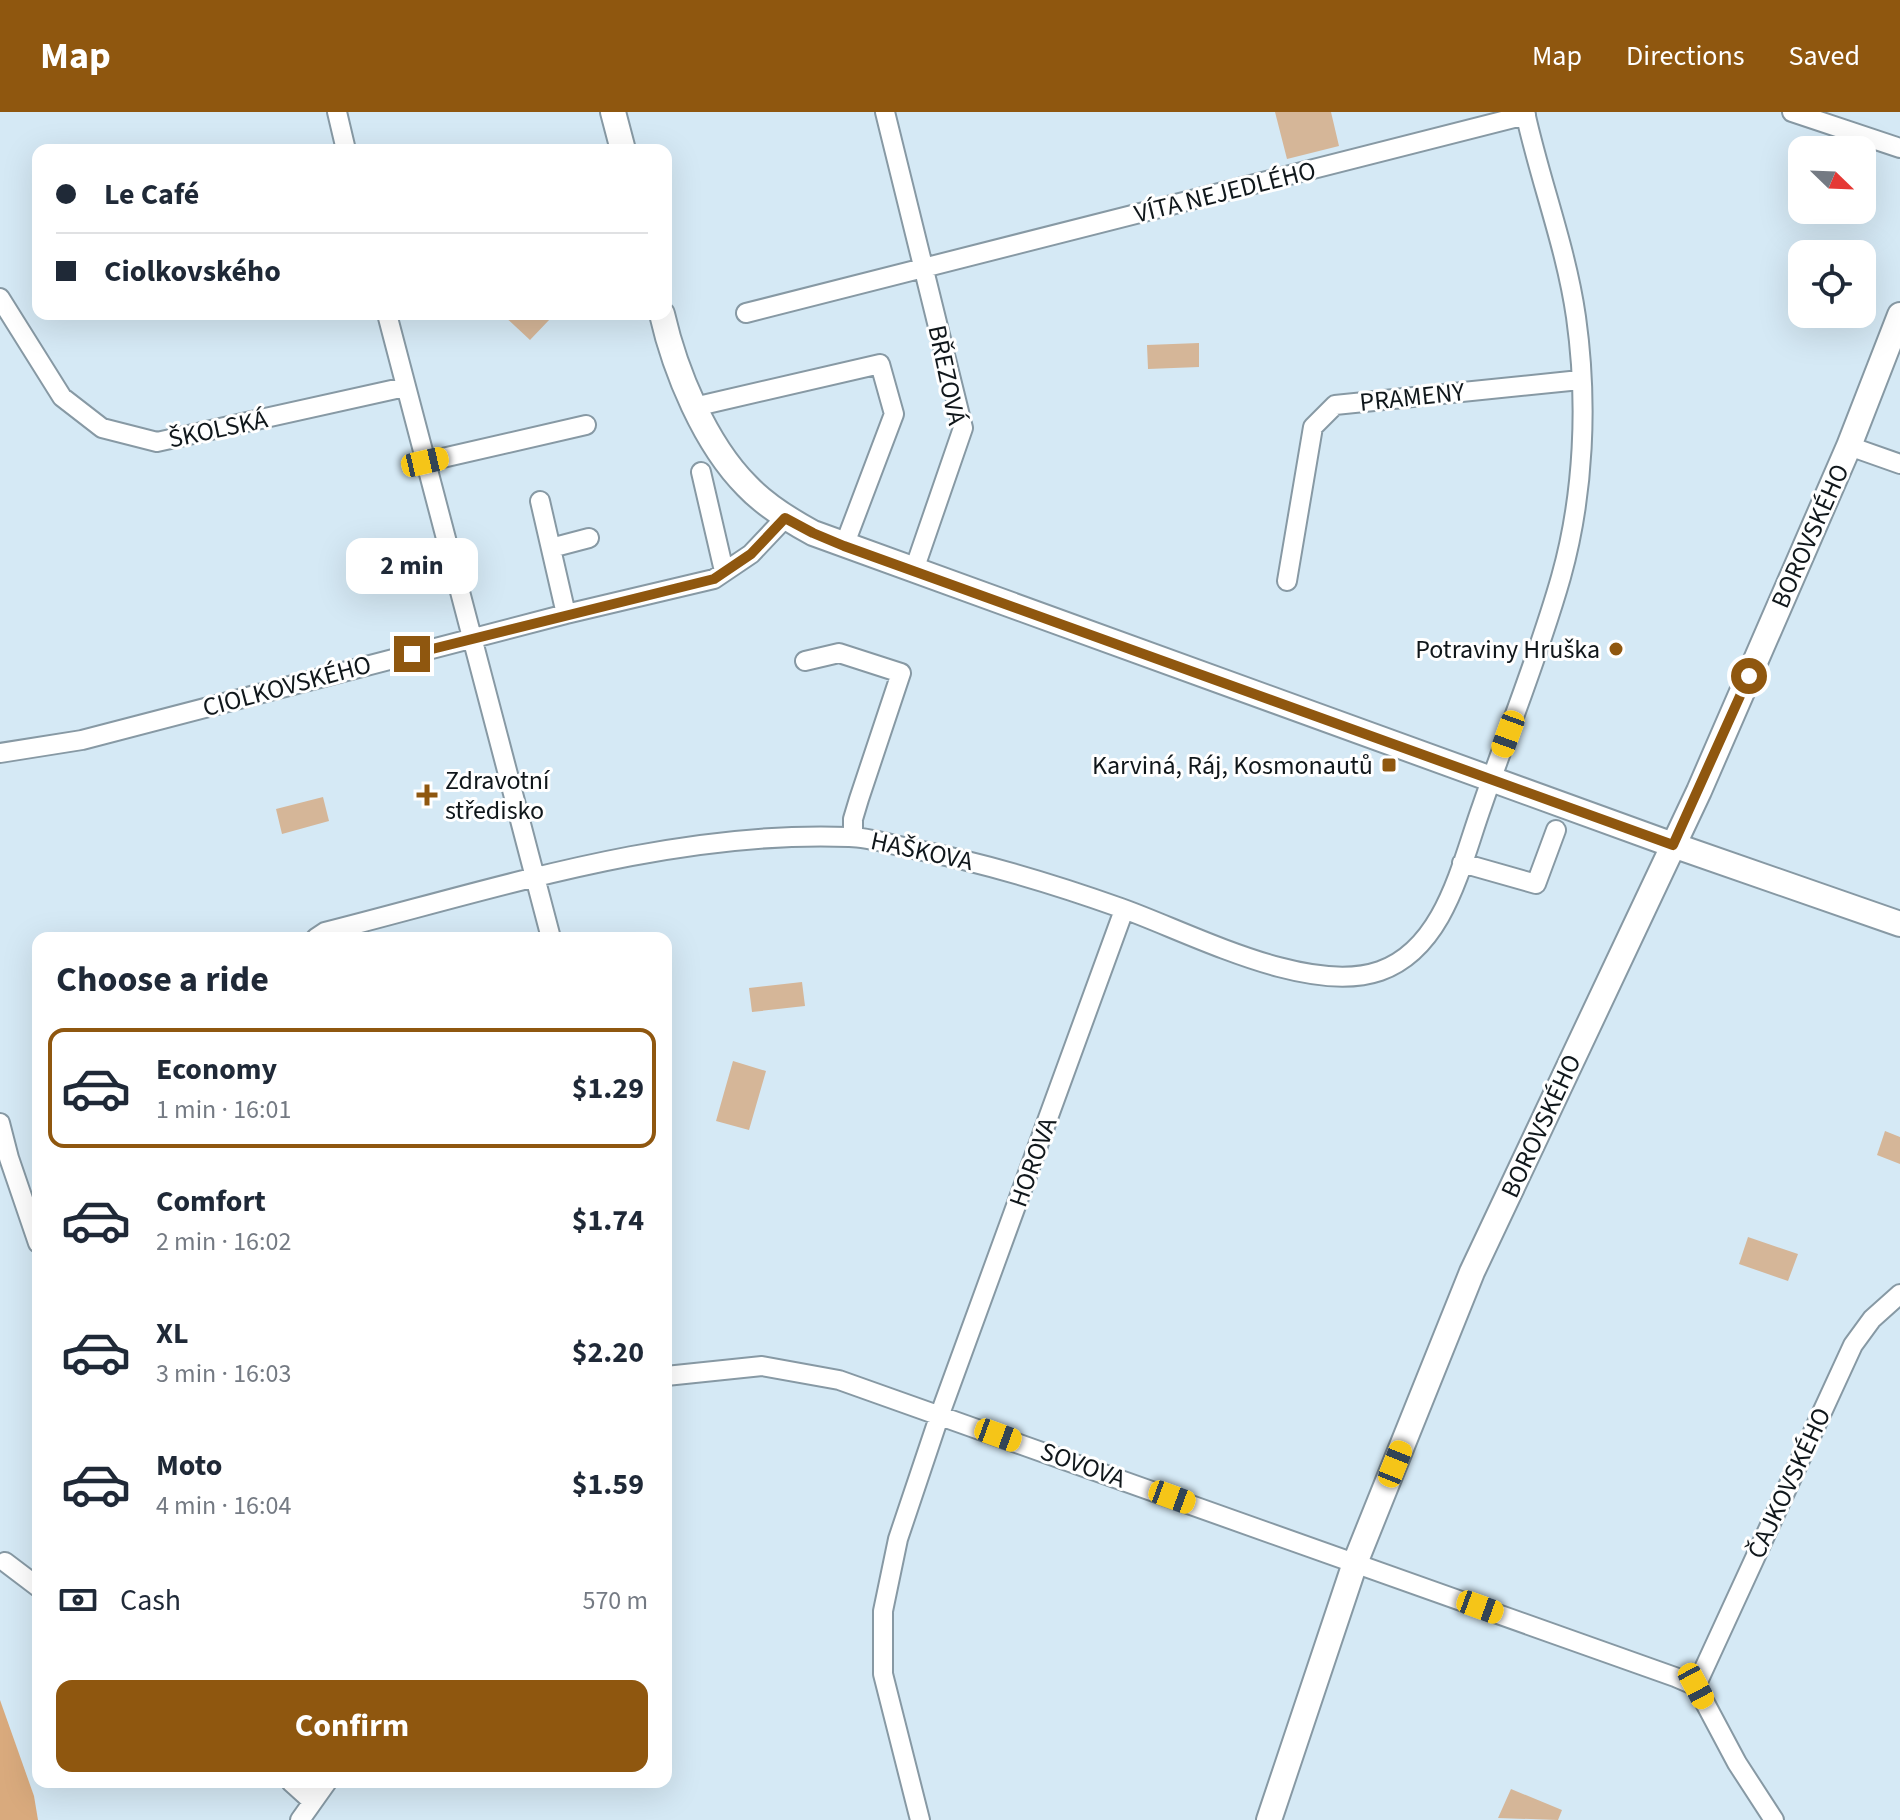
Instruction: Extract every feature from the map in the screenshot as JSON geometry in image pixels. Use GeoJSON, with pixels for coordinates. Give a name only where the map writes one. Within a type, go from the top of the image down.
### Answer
{"type":"FeatureCollection","features":[{"type":"Feature","properties":{"kind":"main road"},"geometry":{"type":"LineString","coordinates":[[613,112],[621,144]]}},
{"type":"Feature","properties":{"kind":"main road","name":"BOROVSKÉHO"},"geometry":{"type":"LineString","coordinates":[[1269,1820],[1355,1563],[1472,1272],[1673,845],[1849,446],[1900,315]]}},
{"type":"Feature","properties":{"kind":"main road"},"geometry":{"type":"LineString","coordinates":[[663,320],[694,407],[714,443],[746,486],[785,518],[813,533],[1491,780],[1900,924]]}},
{"type":"Feature","properties":{"kind":"street"},"geometry":{"type":"LineString","coordinates":[[337,112],[345,144]]}},
{"type":"Feature","properties":{"kind":"street","name":"BŘEZOVÁ"},"geometry":{"type":"LineString","coordinates":[[885,112],[963,428],[914,570]]}},
{"type":"Feature","properties":{"kind":"street"},"geometry":{"type":"LineString","coordinates":[[1792,112],[1900,148]]}},
{"type":"Feature","properties":{"kind":"street"},"geometry":{"type":"LineString","coordinates":[[1491,780],[1541,643],[1563,572],[1581,446],[1576,319],[1564,255],[1525,114]]}},
{"type":"Feature","properties":{"kind":"street","name":"VÍTA NEJEDLÉHO"},"geometry":{"type":"LineString","coordinates":[[924,270],[1525,114]]}},
{"type":"Feature","properties":{"kind":"street"},"geometry":{"type":"LineString","coordinates":[[746,313],[924,270]]}},
{"type":"Feature","properties":{"kind":"street","name":"ŠKOLSKÁ"},"geometry":{"type":"LineString","coordinates":[[0,298],[62,397],[102,428],[157,442],[405,387]]}},
{"type":"Feature","properties":{"kind":"street"},"geometry":{"type":"LineString","coordinates":[[388,320],[549,932]]}},
{"type":"Feature","properties":{"kind":"street"},"geometry":{"type":"LineString","coordinates":[[694,407],[880,364],[894,414],[844,546]]}},
{"type":"Feature","properties":{"kind":"street","name":"PRAMENY"},"geometry":{"type":"LineString","coordinates":[[1287,581],[1313,427],[1335,405],[1580,380]]}},
{"type":"Feature","properties":{"kind":"street"},"geometry":{"type":"LineString","coordinates":[[425,462],[586,425]]}},
{"type":"Feature","properties":{"kind":"street","name":"BOROVSKÉHO"},"geometry":{"type":"LineString","coordinates":[[1849,446],[1900,464]]}},
{"type":"Feature","properties":{"kind":"street"},"geometry":{"type":"LineString","coordinates":[[701,472],[724,571]]}},
{"type":"Feature","properties":{"kind":"street"},"geometry":{"type":"LineString","coordinates":[[540,501],[566,614]]}},
{"type":"Feature","properties":{"kind":"street","name":"CIOLKOVSKÉHO"},"geometry":{"type":"LineString","coordinates":[[1,755],[82,740],[566,614],[714,579],[751,554],[785,518]]}},
{"type":"Feature","properties":{"kind":"street"},"geometry":{"type":"LineString","coordinates":[[551,548],[589,538]]}},
{"type":"Feature","properties":{"kind":"street"},"geometry":{"type":"LineString","coordinates":[[805,661],[839,653],[901,673],[853,819],[853,837]]}},
{"type":"Feature","properties":{"kind":"street","name":"HAŠKOVA"},"geometry":{"type":"LineString","coordinates":[[325,932],[652,852],[733,839],[853,837],[1025,875],[1283,970],[1335,978],[1379,971],[1414,953],[1438,923],[1491,780]]}},
{"type":"Feature","properties":{"kind":"street"},"geometry":{"type":"LineString","coordinates":[[1462,863],[1536,884],[1556,830]]}},
{"type":"Feature","properties":{"kind":"street","name":"HOROVA"},"geometry":{"type":"LineString","coordinates":[[920,1820],[883,1674],[883,1611],[898,1539],[940,1414],[1124,910]]}},
{"type":"Feature","properties":{"kind":"street"},"geometry":{"type":"LineString","coordinates":[[0,1123],[32,1225]]}},
{"type":"Feature","properties":{"kind":"street","name":"ČAJKOVSKÉHO"},"geometry":{"type":"LineString","coordinates":[[1696,1686],[1853,1345],[1872,1319],[1900,1294]]}},
{"type":"Feature","properties":{"kind":"street","name":"SOVOVA"},"geometry":{"type":"LineString","coordinates":[[672,1375],[762,1366],[839,1380],[1696,1686]]}},
{"type":"Feature","properties":{"kind":"street"},"geometry":{"type":"LineString","coordinates":[[5,1562],[32,1582]]}},
{"type":"Feature","properties":{"kind":"street"},"geometry":{"type":"LineString","coordinates":[[1696,1686],[1737,1763],[1774,1820]]}},
{"type":"Feature","properties":{"kind":"street"},"geometry":{"type":"LineString","coordinates":[[298,1788],[312,1801]]}},
{"type":"Feature","properties":{"kind":"street"},"geometry":{"type":"LineString","coordinates":[[300,1820],[322,1788]]}},
{"type":"Feature","properties":{"kind":"shaded area"},"geometry":{"type":"Polygon","coordinates":[[[1275,112],[1331,112],[1339,146],[1287,159],[1275,112]]]}},
{"type":"Feature","properties":{"kind":"shaded area"},"geometry":{"type":"Polygon","coordinates":[[[508,320],[549,320],[530,340],[508,320]]]}},
{"type":"Feature","properties":{"kind":"shaded area"},"geometry":{"type":"Polygon","coordinates":[[[1199,343],[1199,367],[1148,369],[1147,345],[1199,343]]]}},
{"type":"Feature","properties":{"kind":"shaded area"},"geometry":{"type":"Polygon","coordinates":[[[323,797],[329,821],[282,834],[276,809],[323,797]]]}},
{"type":"Feature","properties":{"kind":"shaded area"},"geometry":{"type":"Polygon","coordinates":[[[802,982],[805,1006],[752,1012],[749,988],[802,982]]]}},
{"type":"Feature","properties":{"kind":"shaded area"},"geometry":{"type":"Polygon","coordinates":[[[733,1061],[766,1071],[749,1130],[716,1121],[733,1061]]]}},
{"type":"Feature","properties":{"kind":"shaded area"},"geometry":{"type":"Polygon","coordinates":[[[1885,1131],[1900,1137],[1900,1164],[1877,1155],[1885,1131]]]}},
{"type":"Feature","properties":{"kind":"shaded area"},"geometry":{"type":"Polygon","coordinates":[[[1748,1237],[1798,1254],[1788,1281],[1739,1264],[1748,1237]]]}},
{"type":"Feature","properties":{"kind":"shaded area"},"geometry":{"type":"Polygon","coordinates":[[[0,1700],[34,1796],[38,1820],[0,1820],[0,1700]]]}},
{"type":"Feature","properties":{"kind":"shaded area"},"geometry":{"type":"Polygon","coordinates":[[[1511,1789],[1562,1810],[1558,1820],[1498,1818],[1511,1789]]]}},
{"type":"Feature","properties":{"kind":"place","name":"Potraviny Hruška"},"geometry":{"type":"Point","coordinates":[1616,649]}},
{"type":"Feature","properties":{"kind":"place","name":"Karviná, Ráj, Kosmonautů"},"geometry":{"type":"Point","coordinates":[1389,765]}},
{"type":"Feature","properties":{"kind":"place","name":"Zdravotní středisko"},"geometry":{"type":"Point","coordinates":[427,795]}},
{"type":"Feature","properties":{"kind":"route"},"geometry":{"type":"LineString","coordinates":[[412,654],[714,579],[751,554],[785,518],[844,546],[1673,845],[1749,676]]}}]}
